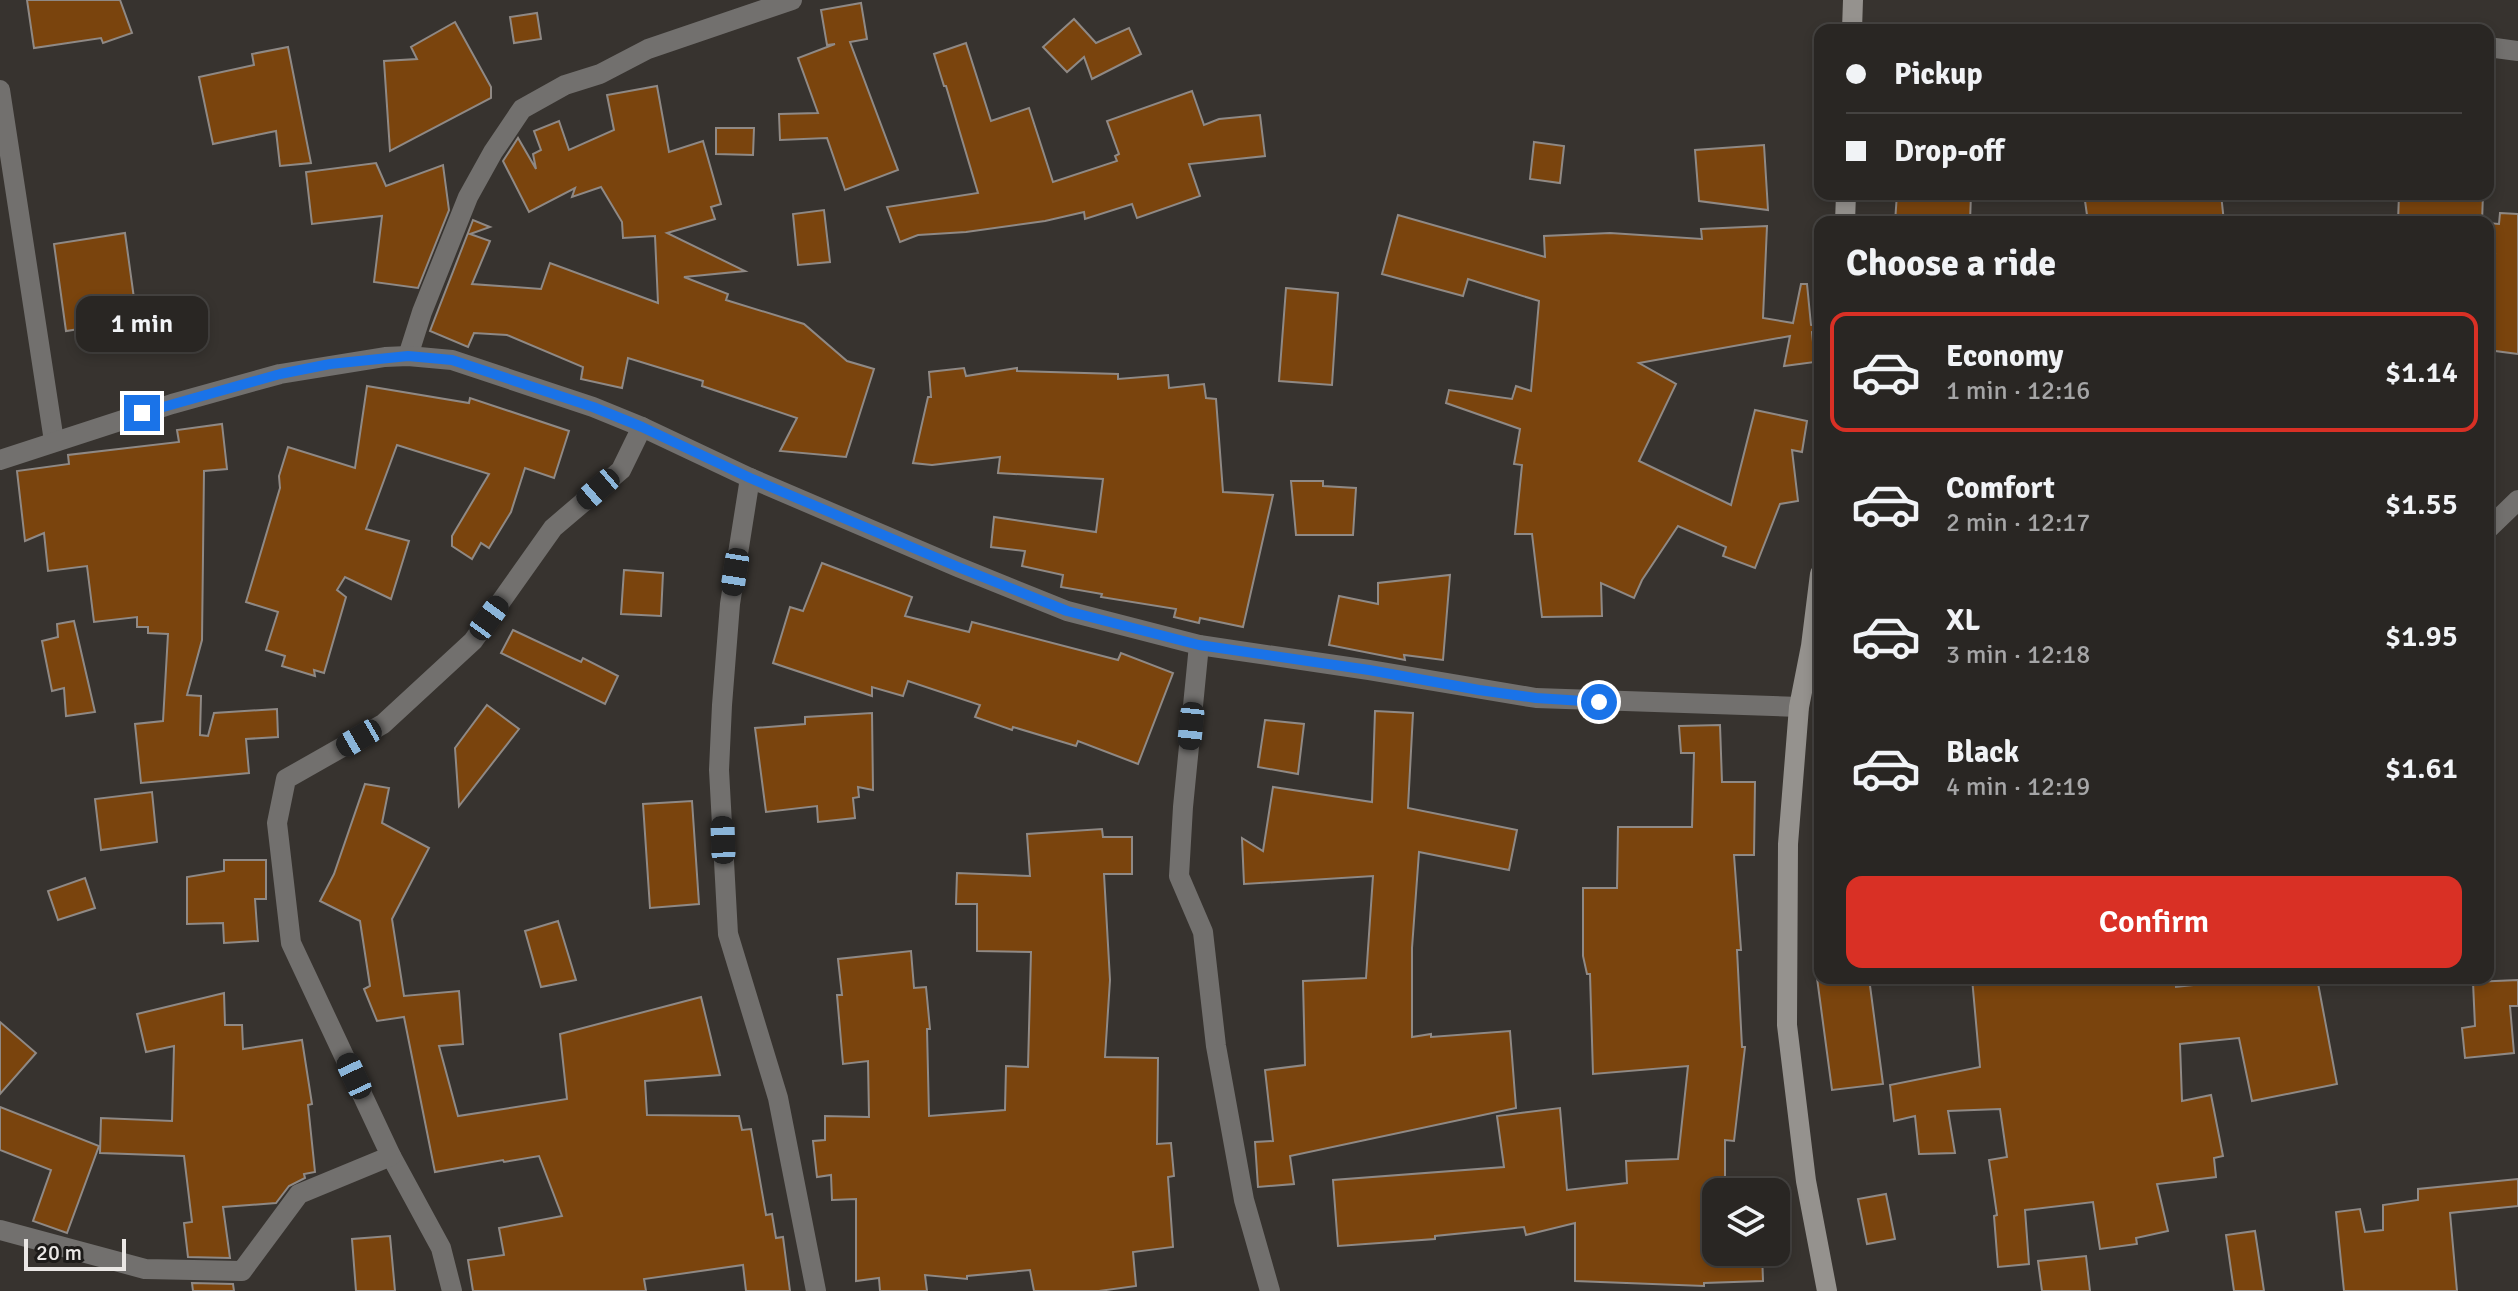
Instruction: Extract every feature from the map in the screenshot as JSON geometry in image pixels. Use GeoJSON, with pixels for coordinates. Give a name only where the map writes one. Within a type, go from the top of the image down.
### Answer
{"type":"FeatureCollection","features":[{"type":"Feature","properties":{"kind":"street"},"geometry":{"type":"LineString","coordinates":[[408,356],[422,312],[468,197],[522,109],[565,85],[600,74],[648,49],[792,0]]}},
{"type":"Feature","properties":{"kind":"street"},"geometry":{"type":"LineString","coordinates":[[1852,24],[1853,0]]}},
{"type":"Feature","properties":{"kind":"street"},"geometry":{"type":"LineString","coordinates":[[2494,48],[2518,51]]}},
{"type":"Feature","properties":{"kind":"street"},"geometry":{"type":"LineString","coordinates":[[0,90],[54,441]]}},
{"type":"Feature","properties":{"kind":"street"},"geometry":{"type":"LineString","coordinates":[[0,460],[280,374],[344,362],[408,356],[452,360],[593,407],[750,478],[1067,611],[1199,645],[1536,698],[1799,707]]}},
{"type":"Feature","properties":{"kind":"street"},"geometry":{"type":"LineString","coordinates":[[452,1291],[441,1248],[391,1156],[291,943],[277,823],[286,779],[383,724],[473,641],[553,528],[621,470],[642,427]]}},
{"type":"Feature","properties":{"kind":"street"},"geometry":{"type":"LineString","coordinates":[[750,478],[730,604],[722,705],[719,770],[728,934],[778,1098],[816,1291]]}},
{"type":"Feature","properties":{"kind":"street"},"geometry":{"type":"LineString","coordinates":[[2494,523],[2518,500]]}},
{"type":"Feature","properties":{"kind":"street"},"geometry":{"type":"LineString","coordinates":[[1199,645],[1179,876],[1203,932],[1216,1046],[1244,1200],[1270,1291]]}},
{"type":"Feature","properties":{"kind":"street"},"geometry":{"type":"LineString","coordinates":[[1814,652],[1799,707],[1788,844],[1787,1025],[1806,1181],[1827,1291]]}},
{"type":"Feature","properties":{"kind":"street"},"geometry":{"type":"LineString","coordinates":[[0,1230],[145,1269],[242,1271],[299,1194],[391,1156]]}},
{"type":"Feature","properties":{"kind":"building"},"geometry":{"type":"Polygon","coordinates":[[[27,0],[120,0],[132,33],[103,43],[101,38],[34,48],[27,0]]]}},
{"type":"Feature","properties":{"kind":"building"},"geometry":{"type":"Polygon","coordinates":[[[861,3],[867,39],[850,42],[898,170],[845,190],[827,138],[780,140],[779,114],[818,113],[798,58],[835,44],[827,45],[821,10],[861,3]]]}},
{"type":"Feature","properties":{"kind":"building"},"geometry":{"type":"Polygon","coordinates":[[[537,13],[541,39],[514,43],[510,17],[537,13]]]}},
{"type":"Feature","properties":{"kind":"building"},"geometry":{"type":"Polygon","coordinates":[[[1074,19],[1096,43],[1129,28],[1141,54],[1092,79],[1084,57],[1067,72],[1043,47],[1074,19]]]}},
{"type":"Feature","properties":{"kind":"building"},"geometry":{"type":"Polygon","coordinates":[[[455,22],[491,87],[491,98],[390,151],[384,61],[417,59],[411,47],[455,22]]]}},
{"type":"Feature","properties":{"kind":"building"},"geometry":{"type":"Polygon","coordinates":[[[966,43],[991,121],[1029,108],[1053,182],[1117,161],[1115,156],[1119,154],[1107,121],[1192,91],[1204,125],[1219,119],[1260,115],[1265,156],[1189,164],[1200,196],[1137,218],[1132,204],[1085,219],[1084,212],[966,232],[918,235],[900,242],[887,207],[978,193],[934,54],[966,43]]]}},
{"type":"Feature","properties":{"kind":"building"},"geometry":{"type":"Polygon","coordinates":[[[288,47],[311,163],[280,166],[276,131],[213,144],[199,77],[254,65],[252,54],[288,47]]]}},
{"type":"Feature","properties":{"kind":"building"},"geometry":{"type":"Polygon","coordinates":[[[657,86],[669,152],[703,141],[721,204],[711,207],[715,219],[667,233],[745,271],[684,277],[728,294],[726,300],[804,324],[847,361],[874,369],[846,457],[780,451],[797,418],[702,386],[703,381],[628,358],[622,388],[581,379],[583,367],[507,335],[474,333],[468,347],[430,331],[473,220],[490,227],[470,234],[490,241],[472,284],[541,289],[550,263],[658,303],[655,236],[623,238],[622,222],[601,187],[572,197],[575,188],[529,212],[503,161],[518,138],[536,169],[533,154],[541,150],[534,131],[559,121],[569,150],[614,130],[607,95],[657,86]]]}},
{"type":"Feature","properties":{"kind":"building"},"geometry":{"type":"Polygon","coordinates":[[[716,128],[754,128],[753,155],[716,154],[716,128]]]}},
{"type":"Feature","properties":{"kind":"building"},"geometry":{"type":"Polygon","coordinates":[[[1534,142],[1564,146],[1560,183],[1530,179],[1534,142]]]}},
{"type":"Feature","properties":{"kind":"building"},"geometry":{"type":"Polygon","coordinates":[[[1764,145],[1768,210],[1699,201],[1695,150],[1764,145]]]}},
{"type":"Feature","properties":{"kind":"building"},"geometry":{"type":"Polygon","coordinates":[[[376,163],[386,186],[443,165],[449,210],[418,288],[374,282],[382,216],[312,224],[306,172],[376,163]]]}},
{"type":"Feature","properties":{"kind":"building"},"geometry":{"type":"Polygon","coordinates":[[[1897,200],[1971,200],[1970,216],[1895,216],[1897,200]]]}},
{"type":"Feature","properties":{"kind":"building"},"geometry":{"type":"Polygon","coordinates":[[[2085,200],[2222,200],[2223,216],[2087,216],[2085,200]]]}},
{"type":"Feature","properties":{"kind":"building"},"geometry":{"type":"Polygon","coordinates":[[[2399,200],[2483,200],[2482,216],[2398,216],[2399,200]]]}},
{"type":"Feature","properties":{"kind":"building"},"geometry":{"type":"Polygon","coordinates":[[[824,210],[830,262],[798,265],[793,214],[824,210]]]}},
{"type":"Feature","properties":{"kind":"building"},"geometry":{"type":"Polygon","coordinates":[[[2500,213],[2518,214],[2518,354],[2494,351],[2494,224],[2499,224],[2500,213]]]}},
{"type":"Feature","properties":{"kind":"building"},"geometry":{"type":"Polygon","coordinates":[[[1398,215],[1545,257],[1544,236],[1610,233],[1702,239],[1701,229],[1767,226],[1763,318],[1793,323],[1801,284],[1807,284],[1811,325],[1814,326],[1814,362],[1784,366],[1790,336],[1639,363],[1676,384],[1639,461],[1731,505],[1755,410],[1807,421],[1802,452],[1792,450],[1798,501],[1780,504],[1755,568],[1723,556],[1726,547],[1678,526],[1642,580],[1634,598],[1601,583],[1602,616],[1542,617],[1532,534],[1515,534],[1522,465],[1514,464],[1520,429],[1446,403],[1449,390],[1512,399],[1516,386],[1531,391],[1539,301],[1468,279],[1463,296],[1382,274],[1398,215]]]}},
{"type":"Feature","properties":{"kind":"building"},"geometry":{"type":"Polygon","coordinates":[[[125,233],[137,320],[66,331],[54,244],[125,233]]]}},
{"type":"Feature","properties":{"kind":"building"},"geometry":{"type":"Polygon","coordinates":[[[1286,288],[1338,293],[1332,385],[1279,381],[1286,288]]]}},
{"type":"Feature","properties":{"kind":"building"},"geometry":{"type":"Polygon","coordinates":[[[964,368],[966,376],[1017,368],[1017,371],[1118,374],[1118,379],[1168,375],[1169,388],[1204,384],[1206,398],[1216,399],[1223,492],[1273,495],[1243,627],[1200,618],[1199,623],[1174,617],[1176,609],[1061,587],[1063,575],[1022,566],[1025,551],[991,547],[994,517],[1096,532],[1103,479],[998,473],[1000,457],[932,465],[913,463],[928,397],[931,397],[929,372],[964,368]]]}},
{"type":"Feature","properties":{"kind":"building"},"geometry":{"type":"Polygon","coordinates":[[[367,386],[469,403],[470,398],[569,431],[554,478],[525,468],[511,512],[489,548],[481,543],[472,559],[452,546],[452,536],[489,474],[397,445],[366,529],[409,541],[391,599],[345,577],[337,590],[346,597],[324,673],[314,670],[315,676],[282,666],[285,656],[266,650],[278,612],[246,602],[280,488],[279,476],[288,447],[355,468],[367,386]]]}},
{"type":"Feature","properties":{"kind":"building"},"geometry":{"type":"Polygon","coordinates":[[[222,424],[227,469],[204,471],[202,640],[187,695],[201,696],[200,735],[208,736],[214,713],[277,709],[278,737],[246,739],[249,773],[141,783],[135,724],[163,721],[168,634],[148,633],[148,627],[137,627],[137,617],[94,622],[87,566],[48,571],[44,533],[25,541],[17,471],[69,464],[68,455],[179,442],[177,430],[222,424]]]}},
{"type":"Feature","properties":{"kind":"building"},"geometry":{"type":"Polygon","coordinates":[[[1291,481],[1323,481],[1323,486],[1356,488],[1353,535],[1296,535],[1291,481]]]}},
{"type":"Feature","properties":{"kind":"building"},"geometry":{"type":"Polygon","coordinates":[[[822,563],[912,597],[905,616],[969,632],[972,622],[1118,660],[1121,653],[1173,673],[1138,764],[1078,741],[1076,746],[975,717],[980,705],[908,681],[903,696],[872,687],[872,696],[773,663],[790,607],[803,611],[822,563]]]}},
{"type":"Feature","properties":{"kind":"building"},"geometry":{"type":"Polygon","coordinates":[[[624,570],[663,573],[661,616],[621,614],[624,570]]]}},
{"type":"Feature","properties":{"kind":"building"},"geometry":{"type":"Polygon","coordinates":[[[1450,575],[1443,660],[1404,655],[1405,660],[1329,645],[1339,596],[1378,604],[1378,583],[1450,575]]]}},
{"type":"Feature","properties":{"kind":"building"},"geometry":{"type":"Polygon","coordinates":[[[74,621],[95,712],[66,716],[64,688],[52,691],[42,641],[58,637],[57,624],[74,621]]]}},
{"type":"Feature","properties":{"kind":"building"},"geometry":{"type":"Polygon","coordinates":[[[513,630],[581,662],[583,658],[618,676],[605,704],[501,653],[513,630]]]}},
{"type":"Feature","properties":{"kind":"building"},"geometry":{"type":"Polygon","coordinates":[[[487,705],[519,729],[459,806],[455,748],[487,705]]]}},
{"type":"Feature","properties":{"kind":"building"},"geometry":{"type":"Polygon","coordinates":[[[1375,711],[1413,713],[1408,808],[1517,830],[1509,870],[1419,852],[1412,948],[1412,1037],[1510,1031],[1516,1108],[1290,1156],[1294,1184],[1258,1187],[1255,1142],[1273,1141],[1265,1070],[1305,1065],[1303,981],[1366,978],[1373,876],[1244,884],[1242,838],[1263,851],[1273,787],[1372,802],[1375,711]]]}},
{"type":"Feature","properties":{"kind":"building"},"geometry":{"type":"Polygon","coordinates":[[[872,713],[873,790],[858,787],[859,797],[853,798],[855,818],[818,822],[817,806],[766,812],[755,728],[805,724],[805,717],[872,713]]]}},
{"type":"Feature","properties":{"kind":"building"},"geometry":{"type":"Polygon","coordinates":[[[1265,720],[1304,724],[1298,774],[1258,767],[1265,720]]]}},
{"type":"Feature","properties":{"kind":"building"},"geometry":{"type":"Polygon","coordinates":[[[1720,725],[1722,782],[1755,782],[1754,855],[1734,855],[1741,950],[1737,950],[1742,1047],[1745,1047],[1734,1141],[1725,1140],[1725,1178],[1702,1178],[1702,1266],[1762,1266],[1763,1281],[1704,1283],[1704,1286],[1575,1281],[1575,1223],[1526,1235],[1524,1227],[1435,1236],[1435,1239],[1338,1246],[1333,1180],[1504,1167],[1497,1116],[1560,1108],[1567,1190],[1627,1183],[1626,1161],[1678,1159],[1688,1066],[1593,1074],[1590,974],[1587,974],[1583,956],[1583,888],[1617,888],[1618,827],[1692,827],[1694,753],[1681,753],[1679,726],[1720,725]]]}},
{"type":"Feature","properties":{"kind":"building"},"geometry":{"type":"Polygon","coordinates":[[[365,784],[389,788],[382,823],[429,848],[392,919],[404,996],[459,991],[463,1044],[439,1046],[458,1116],[567,1099],[560,1034],[701,997],[720,1075],[645,1081],[647,1115],[739,1116],[742,1130],[751,1129],[766,1215],[772,1214],[776,1238],[783,1237],[790,1291],[746,1291],[743,1265],[644,1279],[646,1291],[473,1291],[468,1260],[504,1255],[499,1228],[562,1216],[539,1156],[435,1172],[404,1017],[377,1021],[364,989],[370,986],[360,921],[320,901],[334,874],[365,784]]]}},
{"type":"Feature","properties":{"kind":"building"},"geometry":{"type":"Polygon","coordinates":[[[152,792],[157,842],[101,850],[95,799],[152,792]]]}},
{"type":"Feature","properties":{"kind":"building"},"geometry":{"type":"Polygon","coordinates":[[[692,801],[699,904],[650,908],[643,804],[692,801]]]}},
{"type":"Feature","properties":{"kind":"building"},"geometry":{"type":"Polygon","coordinates":[[[1102,829],[1103,837],[1132,837],[1132,874],[1104,874],[1110,980],[1105,1057],[1158,1058],[1157,1144],[1171,1143],[1174,1176],[1168,1177],[1173,1247],[1133,1252],[1136,1286],[1099,1291],[1034,1291],[1030,1270],[967,1276],[967,1279],[925,1275],[927,1291],[880,1291],[879,1278],[856,1281],[856,1199],[832,1200],[831,1175],[817,1177],[813,1141],[825,1140],[825,1116],[869,1117],[868,1061],[843,1064],[837,995],[842,995],[838,959],[911,951],[914,988],[926,987],[930,1029],[927,1029],[929,1116],[1005,1110],[1006,1066],[1028,1067],[1031,952],[977,951],[977,904],[956,904],[957,873],[1030,876],[1027,834],[1102,829]]]}},
{"type":"Feature","properties":{"kind":"building"},"geometry":{"type":"Polygon","coordinates":[[[224,860],[266,860],[266,899],[255,899],[258,941],[224,943],[223,923],[187,924],[187,877],[224,871],[224,860]]]}},
{"type":"Feature","properties":{"kind":"building"},"geometry":{"type":"Polygon","coordinates":[[[85,878],[95,908],[58,920],[48,891],[85,878]]]}},
{"type":"Feature","properties":{"kind":"building"},"geometry":{"type":"Polygon","coordinates":[[[558,921],[576,980],[541,987],[525,931],[558,921]]]}},
{"type":"Feature","properties":{"kind":"building"},"geometry":{"type":"Polygon","coordinates":[[[2518,980],[2518,1006],[2510,1006],[2514,1053],[2465,1058],[2462,1028],[2475,1026],[2473,984],[2494,984],[2494,981],[2518,980]]]}},
{"type":"Feature","properties":{"kind":"building"},"geometry":{"type":"Polygon","coordinates":[[[1818,984],[1870,984],[1883,1084],[1832,1090],[1818,984]]]}},
{"type":"Feature","properties":{"kind":"building"},"geometry":{"type":"Polygon","coordinates":[[[1973,984],[2176,984],[2176,987],[2203,984],[2318,984],[2337,1084],[2252,1101],[2239,1038],[2180,1044],[2182,1101],[2211,1095],[2223,1156],[2214,1158],[2216,1177],[2157,1184],[2168,1231],[2136,1238],[2137,1244],[2100,1249],[2093,1202],[2025,1210],[2029,1264],[1998,1267],[1994,1216],[1997,1215],[1989,1160],[2007,1157],[2000,1109],[1948,1111],[1955,1153],[1919,1154],[1915,1116],[1894,1121],[1890,1085],[1980,1067],[1973,984]]]}},
{"type":"Feature","properties":{"kind":"building"},"geometry":{"type":"Polygon","coordinates":[[[224,993],[225,1025],[242,1025],[243,1049],[302,1040],[312,1104],[308,1105],[315,1172],[304,1174],[305,1178],[289,1186],[276,1203],[223,1207],[230,1258],[188,1257],[184,1223],[192,1222],[184,1156],[100,1153],[101,1118],[172,1121],[174,1046],[146,1052],[137,1014],[224,993]]]}},
{"type":"Feature","properties":{"kind":"building"},"geometry":{"type":"Polygon","coordinates":[[[0,1022],[36,1053],[0,1094],[0,1022]]]}},
{"type":"Feature","properties":{"kind":"building"},"geometry":{"type":"Polygon","coordinates":[[[0,1107],[99,1146],[67,1233],[33,1221],[51,1170],[0,1150],[0,1107]]]}},
{"type":"Feature","properties":{"kind":"building"},"geometry":{"type":"Polygon","coordinates":[[[2518,1179],[2518,1206],[2450,1213],[2457,1291],[2344,1291],[2336,1212],[2360,1209],[2365,1232],[2383,1230],[2383,1205],[2418,1200],[2418,1189],[2518,1179]]]}},
{"type":"Feature","properties":{"kind":"building"},"geometry":{"type":"Polygon","coordinates":[[[1886,1194],[1895,1239],[1867,1244],[1858,1199],[1886,1194]]]}},
{"type":"Feature","properties":{"kind":"building"},"geometry":{"type":"Polygon","coordinates":[[[2255,1231],[2264,1291],[2234,1291],[2226,1235],[2255,1231]]]}},
{"type":"Feature","properties":{"kind":"building"},"geometry":{"type":"Polygon","coordinates":[[[390,1236],[395,1291],[356,1291],[352,1239],[390,1236]]]}},
{"type":"Feature","properties":{"kind":"building"},"geometry":{"type":"Polygon","coordinates":[[[2086,1256],[2090,1291],[2042,1291],[2038,1261],[2086,1256]]]}},
{"type":"Feature","properties":{"kind":"building"},"geometry":{"type":"Polygon","coordinates":[[[192,1283],[233,1284],[234,1291],[193,1291],[192,1283]]]}},
{"type":"Feature","properties":{"kind":"route"},"geometry":{"type":"LineString","coordinates":[[142,413],[280,374],[330,364],[408,356],[452,360],[593,407],[750,478],[1067,611],[1199,645],[1479,690],[1599,702]]}}]}
